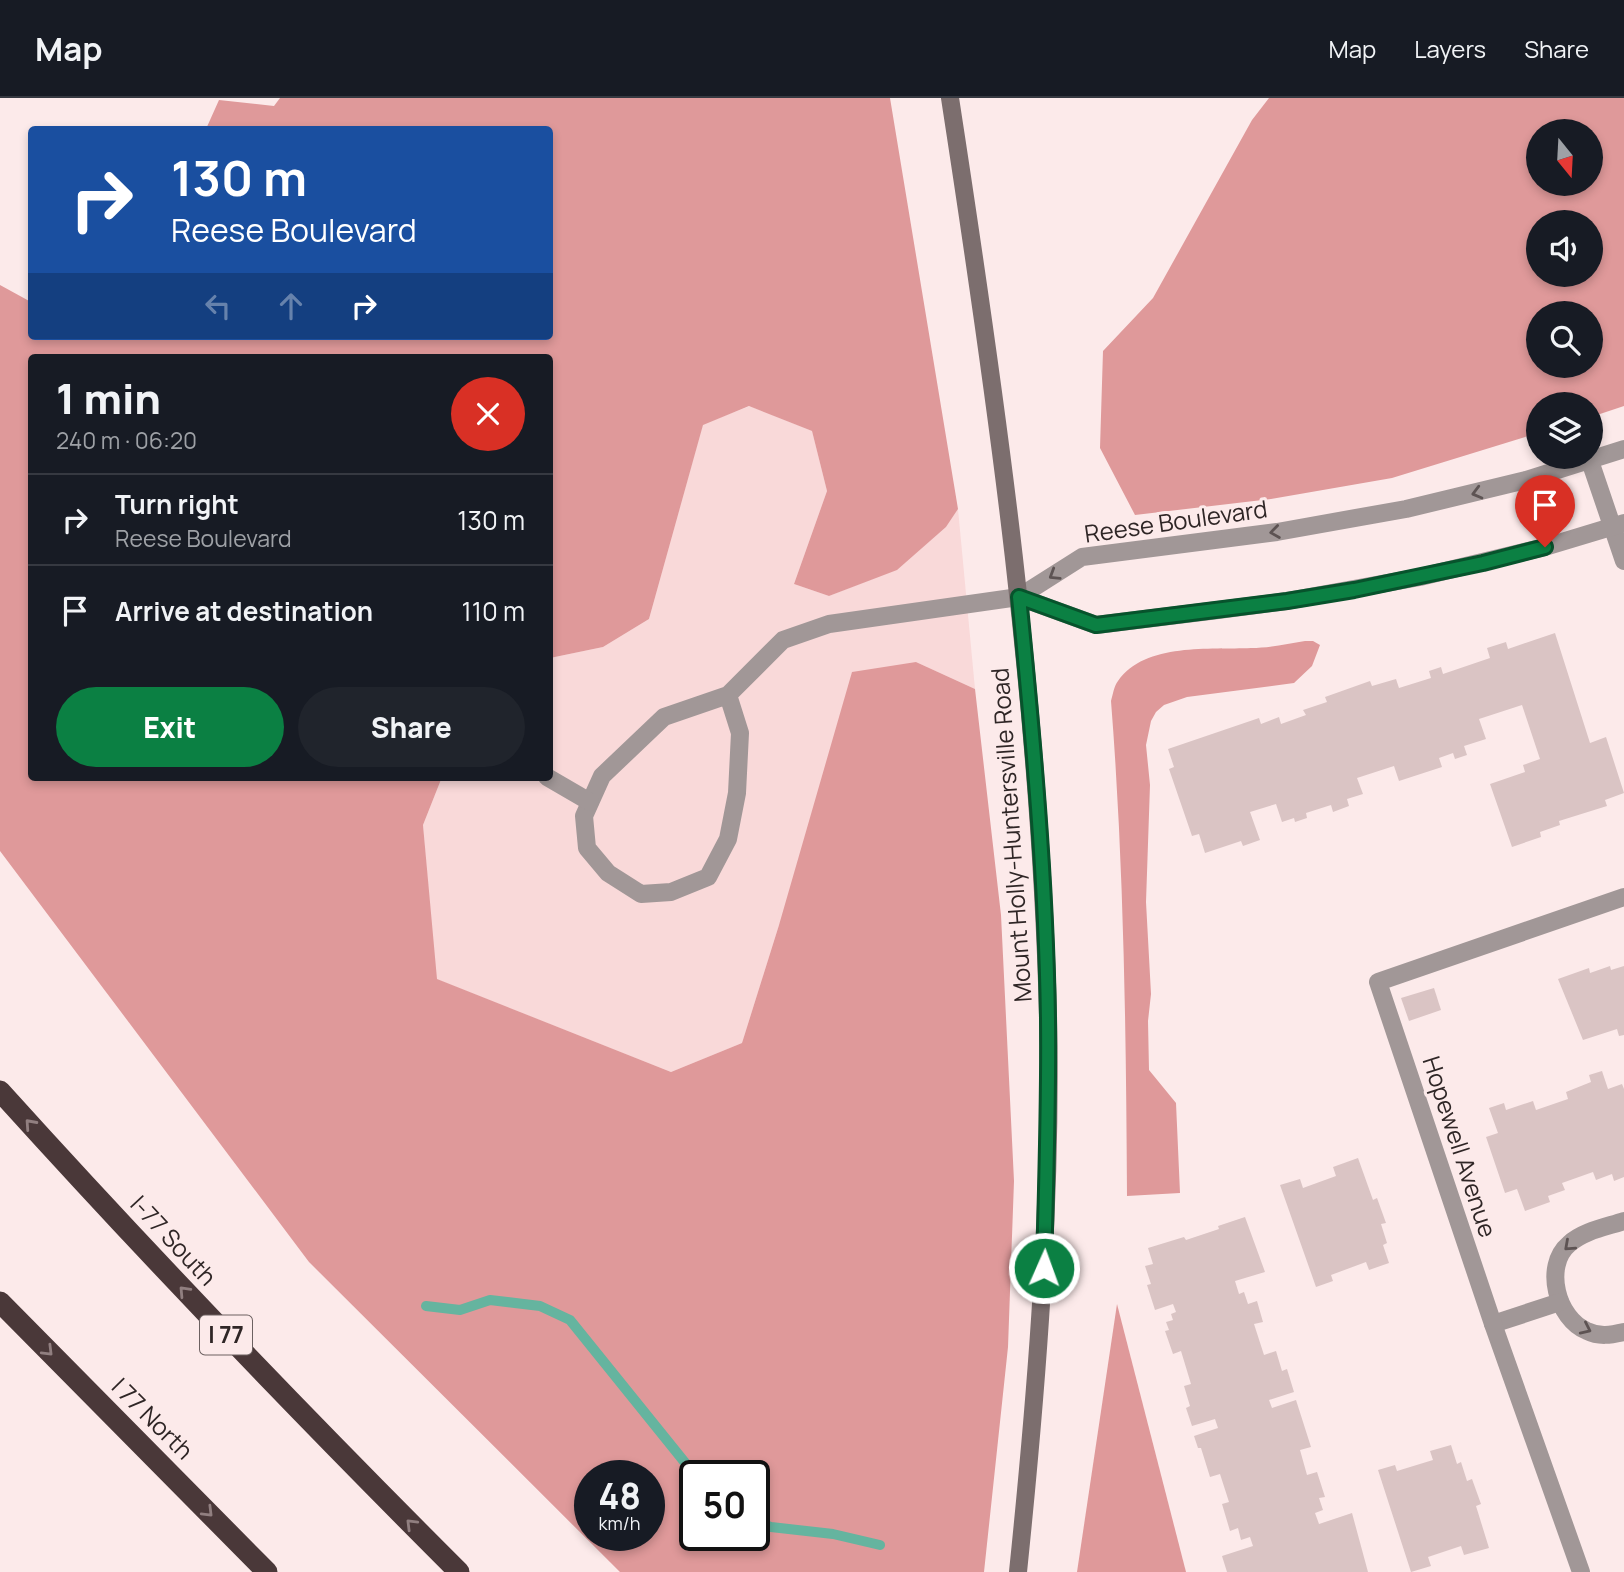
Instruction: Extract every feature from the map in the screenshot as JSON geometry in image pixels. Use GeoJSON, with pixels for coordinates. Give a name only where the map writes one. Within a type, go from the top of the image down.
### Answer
{"type":"FeatureCollection","features":[{"type":"Feature","properties":{"kind":"highway","name":"I-77 South"},"geometry":{"type":"LineString","coordinates":[[0,1091],[228,1338],[460,1572]]}},
{"type":"Feature","properties":{"kind":"highway","name":"I 77 North"},"geometry":{"type":"LineString","coordinates":[[0,1302],[267,1572]]}},
{"type":"Feature","properties":{"kind":"main road","name":"Mount Holly-Huntersville Road"},"geometry":{"type":"LineString","coordinates":[[950,98],[992,367],[1019,597],[1042,878],[1048,1017],[1044,1268],[1018,1572]]}},
{"type":"Feature","properties":{"kind":"street","name":"Reese Boulevard"},"geometry":{"type":"LineString","coordinates":[[1603,456],[1624,449]]}},
{"type":"Feature","properties":{"kind":"street","name":"Reese Boulevard"},"geometry":{"type":"LineString","coordinates":[[1019,597],[1082,557],[1342,522],[1466,496],[1562,469]]}},
{"type":"Feature","properties":{"kind":"street"},"geometry":{"type":"LineString","coordinates":[[1594,469],[1618,525],[1624,561]]}},
{"type":"Feature","properties":{"kind":"street"},"geometry":{"type":"LineString","coordinates":[[727,695],[740,733],[737,793],[727,839],[708,877],[671,892],[640,894],[608,873],[587,848],[584,816],[602,776],[664,717],[727,695],[783,640],[829,624],[1019,597],[1096,625],[1287,601],[1483,563],[1618,525]]}},
{"type":"Feature","properties":{"kind":"street"},"geometry":{"type":"LineString","coordinates":[[553,780],[590,802]]}},
{"type":"Feature","properties":{"kind":"street","name":"Hopewell Avenue"},"geometry":{"type":"LineString","coordinates":[[1581,1572],[1493,1324],[1378,982],[1624,897]]}},
{"type":"Feature","properties":{"kind":"street"},"geometry":{"type":"LineString","coordinates":[[1624,1221],[1587,1233],[1568,1244],[1556,1259],[1555,1281],[1560,1302],[1569,1319],[1585,1331],[1604,1336],[1624,1332]]}},
{"type":"Feature","properties":{"kind":"street"},"geometry":{"type":"LineString","coordinates":[[1493,1324],[1560,1302]]}},
{"type":"Feature","properties":{"kind":"shaded area"},"geometry":{"type":"Polygon","coordinates":[[[280,98],[890,98],[958,509],[946,527],[897,570],[829,596],[794,584],[827,491],[812,431],[749,406],[703,425],[649,619],[603,647],[553,657],[553,354],[28,354],[28,781],[440,781],[423,825],[437,979],[671,1072],[742,1043],[852,672],[916,662],[975,689],[1001,915],[1014,1181],[1008,1347],[984,1572],[620,1572],[599,1551],[665,1551],[665,1460],[574,1460],[574,1526],[309,1262],[0,851],[0,285],[28,300],[28,340],[553,340],[553,126],[207,126],[219,100],[274,106],[280,98]]]}},
{"type":"Feature","properties":{"kind":"shaded area"},"geometry":{"type":"Polygon","coordinates":[[[1269,98],[1624,98],[1624,406],[1603,413],[1603,392],[1526,392],[1526,437],[1392,478],[1271,499],[1135,515],[1100,448],[1103,351],[1153,298],[1252,120],[1269,98]]]}},
{"type":"Feature","properties":{"kind":"shaded area"},"geometry":{"type":"Polygon","coordinates":[[[750,406],[812,431],[827,491],[794,584],[829,596],[897,569],[946,527],[958,509],[975,689],[916,662],[779,925],[742,1043],[671,1072],[436,979],[423,825],[440,781],[553,781],[553,657],[603,647],[649,619],[703,424],[750,406]]]}},
{"type":"Feature","properties":{"kind":"shaded area"},"geometry":{"type":"Polygon","coordinates":[[[1305,641],[1320,645],[1312,666],[1294,683],[1187,697],[1164,705],[1151,721],[1146,745],[1150,785],[1146,902],[1151,994],[1148,1021],[1149,1070],[1176,1103],[1180,1193],[1127,1196],[1122,886],[1111,701],[1115,688],[1130,668],[1161,654],[1198,649],[1264,647],[1305,641]]]}},
{"type":"Feature","properties":{"kind":"shaded area"},"geometry":{"type":"Polygon","coordinates":[[[1117,1304],[1186,1572],[1077,1572],[1117,1304]]]}},
{"type":"Feature","properties":{"kind":"building"},"geometry":{"type":"Polygon","coordinates":[[[1555,633],[1590,743],[1606,737],[1624,793],[1605,800],[1607,806],[1559,821],[1560,825],[1540,832],[1541,837],[1512,847],[1490,784],[1525,772],[1523,765],[1540,759],[1522,705],[1479,719],[1486,739],[1464,746],[1467,755],[1455,759],[1453,753],[1439,758],[1442,767],[1399,781],[1394,766],[1357,778],[1363,794],[1347,799],[1349,806],[1333,812],[1331,805],[1306,813],[1307,818],[1295,822],[1294,818],[1282,822],[1276,804],[1250,812],[1260,840],[1243,846],[1241,841],[1205,853],[1199,834],[1192,836],[1169,769],[1174,767],[1168,749],[1259,718],[1261,724],[1279,717],[1281,724],[1306,715],[1303,710],[1327,702],[1325,697],[1370,681],[1372,686],[1396,679],[1399,688],[1431,678],[1429,671],[1441,667],[1443,674],[1490,658],[1487,648],[1506,642],[1508,649],[1555,633]]]}},
{"type":"Feature","properties":{"kind":"building"},"geometry":{"type":"Polygon","coordinates":[[[1610,966],[1611,970],[1624,966],[1624,1035],[1619,1036],[1617,1029],[1583,1040],[1558,979],[1589,968],[1590,973],[1610,966]]]}},
{"type":"Feature","properties":{"kind":"building"},"geometry":{"type":"Polygon","coordinates":[[[1434,988],[1441,1010],[1409,1021],[1401,998],[1434,988]]]}},
{"type":"Feature","properties":{"kind":"building"},"geometry":{"type":"Polygon","coordinates":[[[1602,1071],[1608,1089],[1622,1084],[1624,1089],[1624,1177],[1614,1181],[1612,1174],[1596,1180],[1593,1172],[1562,1183],[1565,1190],[1548,1196],[1550,1202],[1525,1211],[1517,1189],[1505,1193],[1486,1137],[1498,1133],[1489,1108],[1504,1103],[1506,1110],[1533,1101],[1536,1110],[1568,1099],[1566,1092],[1591,1082],[1589,1075],[1602,1071]]]}},
{"type":"Feature","properties":{"kind":"building"},"geometry":{"type":"Polygon","coordinates":[[[1358,1158],[1373,1200],[1377,1198],[1386,1223],[1381,1224],[1387,1243],[1383,1245],[1389,1263],[1369,1270],[1366,1262],[1331,1275],[1333,1281],[1316,1287],[1280,1185],[1300,1179],[1303,1188],[1336,1176],[1333,1167],[1358,1158]]]}},
{"type":"Feature","properties":{"kind":"building"},"geometry":{"type":"Polygon","coordinates":[[[1245,1217],[1265,1272],[1235,1281],[1239,1294],[1244,1292],[1248,1304],[1257,1301],[1263,1322],[1254,1324],[1264,1355],[1276,1351],[1282,1371],[1287,1369],[1294,1392],[1269,1400],[1272,1408],[1296,1400],[1311,1447],[1300,1450],[1307,1475],[1317,1472],[1325,1497],[1319,1498],[1323,1510],[1315,1513],[1319,1524],[1352,1513],[1368,1572],[1227,1572],[1222,1556],[1253,1546],[1250,1537],[1241,1540],[1238,1528],[1230,1531],[1222,1504],[1229,1502],[1220,1474],[1210,1477],[1201,1448],[1198,1448],[1194,1436],[1218,1428],[1215,1419],[1192,1426],[1186,1408],[1190,1406],[1184,1386],[1191,1384],[1181,1351],[1173,1354],[1165,1331],[1169,1330],[1166,1322],[1173,1320],[1171,1314],[1176,1312],[1173,1304],[1155,1310],[1147,1285],[1151,1284],[1145,1266],[1153,1264],[1148,1248],[1184,1237],[1186,1240],[1245,1217]]]}},
{"type":"Feature","properties":{"kind":"building"},"geometry":{"type":"Polygon","coordinates":[[[1451,1445],[1457,1464],[1461,1462],[1467,1481],[1472,1479],[1481,1504],[1476,1506],[1489,1548],[1464,1555],[1461,1546],[1428,1557],[1431,1566],[1411,1572],[1378,1470],[1395,1465],[1397,1471],[1433,1460],[1430,1451],[1451,1445]]]}},
{"type":"Feature","properties":{"kind":"waterway"},"geometry":{"type":"LineString","coordinates":[[426,1306],[460,1310],[490,1300],[540,1306],[570,1320],[683,1460]]}},
{"type":"Feature","properties":{"kind":"waterway"},"geometry":{"type":"LineString","coordinates":[[770,1527],[833,1534],[880,1545]]}},
{"type":"Feature","properties":{"kind":"route"},"geometry":{"type":"LineString","coordinates":[[1044,1268],[1048,1017],[1039,831],[1019,597],[1096,625],[1354,590],[1545,547]]}}]}
